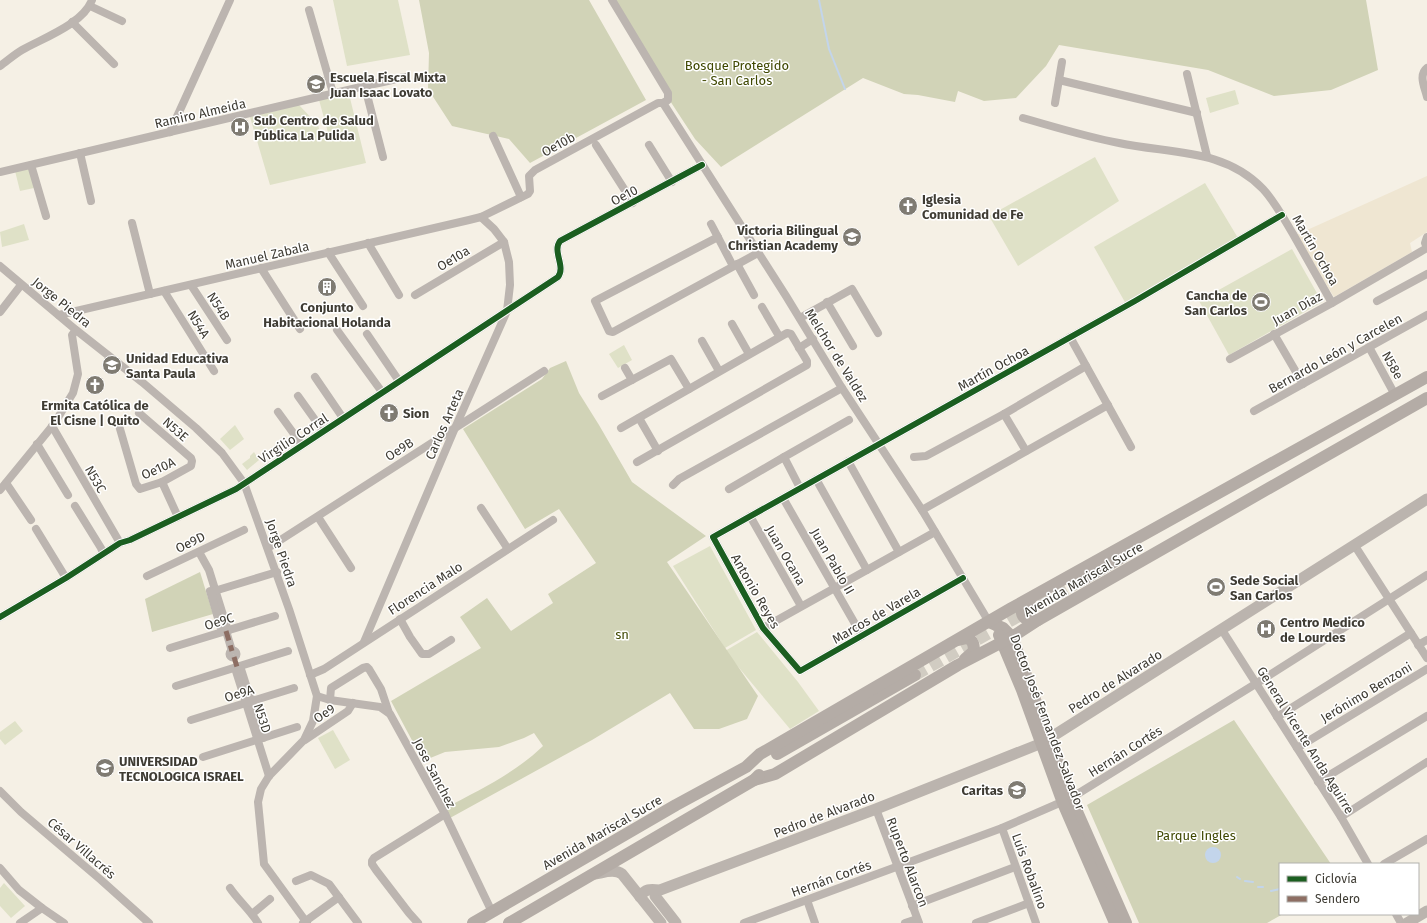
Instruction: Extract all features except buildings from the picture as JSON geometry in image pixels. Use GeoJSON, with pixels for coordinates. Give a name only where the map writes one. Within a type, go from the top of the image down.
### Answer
{"type":"FeatureCollection","features":[{"type":"Feature","properties":{"kind":"main road","name":"Avenida Mariscal Sucre"},"geometry":{"type":"LineString","coordinates":[[473,923],[746,766],[760,754],[957,640],[1427,377]]}},
{"type":"Feature","properties":{"kind":"main road","name":"Avenida Mariscal Sucre"},"geometry":{"type":"LineString","coordinates":[[754,780],[775,774],[958,665],[1008,640],[1038,620],[1427,398]]}},
{"type":"Feature","properties":{"kind":"main road","name":"Avenida Mariscal Sucre"},"geometry":{"type":"LineString","coordinates":[[1267,467],[1253,480],[1085,581],[1226,505],[1280,482]]}},
{"type":"Feature","properties":{"kind":"main road","name":"Pedro de Alvarado"},"geometry":{"type":"LineString","coordinates":[[642,899],[642,892],[647,890],[658,893],[876,810],[1046,741],[1427,499]]}},
{"type":"Feature","properties":{"kind":"main road"},"geometry":{"type":"LineString","coordinates":[[1035,596],[1025,604],[1022,612],[1028,620],[1038,620]]}},
{"type":"Feature","properties":{"kind":"main road","name":"Doctor José Fernandez Salvador"},"geometry":{"type":"LineString","coordinates":[[989,622],[1008,640],[1067,800],[1115,923]]}},
{"type":"Feature","properties":{"kind":"main road"},"geometry":{"type":"LineString","coordinates":[[957,640],[965,638],[970,639],[974,648],[970,655],[958,665]]}},
{"type":"Feature","properties":{"kind":"main road","name":"Avenida Mariscal Sucre"},"geometry":{"type":"LineString","coordinates":[[509,923],[754,780],[768,768],[917,678],[764,761],[746,766]]}},
{"type":"Feature","properties":{"kind":"main road","name":"Doctor José Fernandez Salvador"},"geometry":{"type":"LineString","coordinates":[[1067,800],[1126,923]]}},
{"type":"Feature","properties":{"kind":"main road"},"geometry":{"type":"LineString","coordinates":[[594,874],[614,870],[618,871],[661,923]]}},
{"type":"Feature","properties":{"kind":"main road"},"geometry":{"type":"LineString","coordinates":[[658,893],[676,923]]}},
{"type":"Feature","properties":{"kind":"main road"},"geometry":{"type":"LineString","coordinates":[[1407,923],[1427,912]]}},
{"type":"Feature","properties":{"kind":"street"},"geometry":{"type":"LineString","coordinates":[[170,132],[230,0]]}},
{"type":"Feature","properties":{"kind":"street"},"geometry":{"type":"LineString","coordinates":[[612,0],[668,93],[668,100],[663,103]]}},
{"type":"Feature","properties":{"kind":"street"},"geometry":{"type":"LineString","coordinates":[[0,66],[20,51],[72,22],[86,11],[91,3],[122,21]]}},
{"type":"Feature","properties":{"kind":"street"},"geometry":{"type":"LineString","coordinates":[[310,10],[333,93]]}},
{"type":"Feature","properties":{"kind":"street"},"geometry":{"type":"LineString","coordinates":[[72,22],[114,64]]}},
{"type":"Feature","properties":{"kind":"street"},"geometry":{"type":"LineString","coordinates":[[1055,103],[1062,62]]}},
{"type":"Feature","properties":{"kind":"street"},"geometry":{"type":"LineString","coordinates":[[1427,68],[1423,72],[1427,97]]}},
{"type":"Feature","properties":{"kind":"street"},"geometry":{"type":"LineString","coordinates":[[1187,74],[1207,156]]}},
{"type":"Feature","properties":{"kind":"street","name":"Ramiro Almeida"},"geometry":{"type":"LineString","coordinates":[[0,172],[405,77]]}},
{"type":"Feature","properties":{"kind":"street"},"geometry":{"type":"LineString","coordinates":[[1059,80],[1197,113]]}},
{"type":"Feature","properties":{"kind":"street"},"geometry":{"type":"LineString","coordinates":[[365,87],[383,157]]}},
{"type":"Feature","properties":{"kind":"street","name":"Oe10b"},"geometry":{"type":"LineString","coordinates":[[521,197],[530,191],[529,176],[535,170],[658,103],[663,103]]}},
{"type":"Feature","properties":{"kind":"street","name":"Melchor de Valdez"},"geometry":{"type":"LineString","coordinates":[[663,103],[800,318],[842,388],[922,510],[989,622]]}},
{"type":"Feature","properties":{"kind":"street"},"geometry":{"type":"LineString","coordinates":[[1023,118],[1103,140],[1131,146],[1207,156],[1234,167],[1251,177],[1264,190],[1282,215]]}},
{"type":"Feature","properties":{"kind":"street"},"geometry":{"type":"LineString","coordinates":[[481,217],[521,197],[493,136]]}},
{"type":"Feature","properties":{"kind":"street"},"geometry":{"type":"LineString","coordinates":[[596,145],[633,203]]}},
{"type":"Feature","properties":{"kind":"street"},"geometry":{"type":"LineString","coordinates":[[649,145],[672,182]]}},
{"type":"Feature","properties":{"kind":"street"},"geometry":{"type":"LineString","coordinates":[[80,153],[91,201]]}},
{"type":"Feature","properties":{"kind":"street"},"geometry":{"type":"LineString","coordinates":[[31,165],[46,216]]}},
{"type":"Feature","properties":{"kind":"street","name":"Oe10"},"geometry":{"type":"LineString","coordinates":[[558,244],[560,241],[702,165]]}},
{"type":"Feature","properties":{"kind":"street","name":"Martín Ochoa"},"geometry":{"type":"LineString","coordinates":[[713,537],[1135,301],[1282,215],[1332,303]]}},
{"type":"Feature","properties":{"kind":"street","name":"Carlos Arteta"},"geometry":{"type":"LineString","coordinates":[[364,642],[455,428],[507,311],[510,285],[509,262],[504,242],[494,229],[481,217]]}},
{"type":"Feature","properties":{"kind":"street","name":"Manuel Zabala"},"geometry":{"type":"LineString","coordinates":[[59,315],[481,217]]}},
{"type":"Feature","properties":{"kind":"street"},"geometry":{"type":"LineString","coordinates":[[132,223],[150,294]]}},
{"type":"Feature","properties":{"kind":"street"},"geometry":{"type":"LineString","coordinates":[[711,224],[754,295]]}},
{"type":"Feature","properties":{"kind":"street"},"geometry":{"type":"LineString","coordinates":[[718,237],[595,301],[609,331],[612,332],[758,253]]}},
{"type":"Feature","properties":{"kind":"street","name":"Juan Díaz"},"geometry":{"type":"LineString","coordinates":[[1230,359],[1332,303],[1427,248],[1425,243],[1427,237]]}},
{"type":"Feature","properties":{"kind":"street","name":"Oe10a"},"geometry":{"type":"LineString","coordinates":[[415,295],[504,242]]}},
{"type":"Feature","properties":{"kind":"street"},"geometry":{"type":"LineString","coordinates":[[368,243],[399,295]]}},
{"type":"Feature","properties":{"kind":"street","name":"Virgilio Corral"},"geometry":{"type":"LineString","coordinates":[[0,617],[66,578],[120,543],[130,540],[236,489],[558,277],[561,271],[557,247],[558,244]]}},
{"type":"Feature","properties":{"kind":"street"},"geometry":{"type":"LineString","coordinates":[[328,252],[363,306]]}},
{"type":"Feature","properties":{"kind":"street","name":"Jorge Piedra"},"geometry":{"type":"LineString","coordinates":[[0,266],[21,285],[142,382],[196,428],[222,453],[244,483],[276,570],[317,696],[313,721],[304,740],[271,773],[261,789],[258,802],[264,864],[305,922]]}},
{"type":"Feature","properties":{"kind":"street"},"geometry":{"type":"LineString","coordinates":[[261,268],[300,329]]}},
{"type":"Feature","properties":{"kind":"street"},"geometry":{"type":"LineString","coordinates":[[1377,301],[1427,274]]}},
{"type":"Feature","properties":{"kind":"street"},"geometry":{"type":"LineString","coordinates":[[0,312],[21,285]]}},
{"type":"Feature","properties":{"kind":"street","name":"N54B"},"geometry":{"type":"LineString","coordinates":[[192,285],[227,340]]}},
{"type":"Feature","properties":{"kind":"street"},"geometry":{"type":"LineString","coordinates":[[800,318],[852,289],[878,332]]}},
{"type":"Feature","properties":{"kind":"street","name":"N54A"},"geometry":{"type":"LineString","coordinates":[[164,291],[214,371]]}},
{"type":"Feature","properties":{"kind":"street"},"geometry":{"type":"LineString","coordinates":[[827,302],[853,346]]}},
{"type":"Feature","properties":{"kind":"street"},"geometry":{"type":"LineString","coordinates":[[762,307],[780,336]]}},
{"type":"Feature","properties":{"kind":"street","name":"Bernardo León y Carcelen"},"geometry":{"type":"LineString","coordinates":[[1254,411],[1427,315]]}},
{"type":"Feature","properties":{"kind":"street"},"geometry":{"type":"LineString","coordinates":[[732,324],[750,354]]}},
{"type":"Feature","properties":{"kind":"street"},"geometry":{"type":"LineString","coordinates":[[0,490],[52,426],[64,409],[75,386],[78,374],[72,335],[76,330]]}},
{"type":"Feature","properties":{"kind":"street"},"geometry":{"type":"LineString","coordinates":[[337,330],[382,392]]}},
{"type":"Feature","properties":{"kind":"street"},"geometry":{"type":"LineString","coordinates":[[620,428],[780,336],[789,333],[807,361],[806,365],[637,462]]}},
{"type":"Feature","properties":{"kind":"street"},"geometry":{"type":"LineString","coordinates":[[367,334],[399,381]]}},
{"type":"Feature","properties":{"kind":"street"},"geometry":{"type":"LineString","coordinates":[[1274,334],[1304,384]]}},
{"type":"Feature","properties":{"kind":"street"},"geometry":{"type":"LineString","coordinates":[[1070,337],[1131,447]]}},
{"type":"Feature","properties":{"kind":"street"},"geometry":{"type":"LineString","coordinates":[[799,348],[812,339]]}},
{"type":"Feature","properties":{"kind":"street"},"geometry":{"type":"LineString","coordinates":[[702,342],[719,371]]}},
{"type":"Feature","properties":{"kind":"street","name":"N58e"},"geometry":{"type":"LineString","coordinates":[[1369,347],[1395,395]]}},
{"type":"Feature","properties":{"kind":"street"},"geometry":{"type":"LineString","coordinates":[[602,396],[671,359],[689,389]]}},
{"type":"Feature","properties":{"kind":"street"},"geometry":{"type":"LineString","coordinates":[[914,457],[926,456],[1004,414],[1086,366]]}},
{"type":"Feature","properties":{"kind":"street"},"geometry":{"type":"LineString","coordinates":[[625,368],[632,380]]}},
{"type":"Feature","properties":{"kind":"street","name":"Oe9B"},"geometry":{"type":"LineString","coordinates":[[268,548],[544,371]]}},
{"type":"Feature","properties":{"kind":"street"},"geometry":{"type":"LineString","coordinates":[[315,376],[343,418]]}},
{"type":"Feature","properties":{"kind":"street"},"geometry":{"type":"LineString","coordinates":[[673,485],[679,479],[842,388]]}},
{"type":"Feature","properties":{"kind":"street"},"geometry":{"type":"LineString","coordinates":[[298,396],[323,431]]}},
{"type":"Feature","properties":{"kind":"street"},"geometry":{"type":"LineString","coordinates":[[922,510],[1108,405]]}},
{"type":"Feature","properties":{"kind":"street"},"geometry":{"type":"LineString","coordinates":[[278,412],[302,445]]}},
{"type":"Feature","properties":{"kind":"street","name":"N53E"},"geometry":{"type":"LineString","coordinates":[[140,413],[190,458],[192,461],[191,466]]}},
{"type":"Feature","properties":{"kind":"street"},"geometry":{"type":"LineString","coordinates":[[1004,414],[1026,451]]}},
{"type":"Feature","properties":{"kind":"street"},"geometry":{"type":"LineString","coordinates":[[639,418],[658,450]]}},
{"type":"Feature","properties":{"kind":"street"},"geometry":{"type":"LineString","coordinates":[[729,489],[849,420]]}},
{"type":"Feature","properties":{"kind":"street","name":"Oe10A"},"geometry":{"type":"LineString","coordinates":[[118,422],[136,484],[140,489],[162,482],[191,466]]}},
{"type":"Feature","properties":{"kind":"street","name":"N53C"},"geometry":{"type":"LineString","coordinates":[[52,426],[120,543]]}},
{"type":"Feature","properties":{"kind":"street"},"geometry":{"type":"LineString","coordinates":[[37,444],[68,494]]}},
{"type":"Feature","properties":{"kind":"street"},"geometry":{"type":"LineString","coordinates":[[784,457],[800,488]]}},
{"type":"Feature","properties":{"kind":"street"},"geometry":{"type":"LineString","coordinates":[[848,461],[899,552]]}},
{"type":"Feature","properties":{"kind":"street"},"geometry":{"type":"LineString","coordinates":[[816,479],[867,570]]}},
{"type":"Feature","properties":{"kind":"street"},"geometry":{"type":"LineString","coordinates":[[6,482],[30,520]]}},
{"type":"Feature","properties":{"kind":"street"},"geometry":{"type":"LineString","coordinates":[[162,482],[178,517]]}},
{"type":"Feature","properties":{"kind":"street","name":"Juan Pablo II"},"geometry":{"type":"LineString","coordinates":[[783,498],[862,636]]}},
{"type":"Feature","properties":{"kind":"street"},"geometry":{"type":"LineString","coordinates":[[75,506],[103,553]]}},
{"type":"Feature","properties":{"kind":"street"},"geometry":{"type":"LineString","coordinates":[[481,508],[508,549]]}},
{"type":"Feature","properties":{"kind":"street","name":"Juan Ocana"},"geometry":{"type":"LineString","coordinates":[[750,516],[801,606]]}},
{"type":"Feature","properties":{"kind":"street"},"geometry":{"type":"LineString","coordinates":[[318,517],[352,568]]}},
{"type":"Feature","properties":{"kind":"street","name":"Florencia Malo"},"geometry":{"type":"LineString","coordinates":[[310,676],[324,669],[553,520]]}},
{"type":"Feature","properties":{"kind":"street"},"geometry":{"type":"LineString","coordinates":[[36,529],[66,578]]}},
{"type":"Feature","properties":{"kind":"street","name":"Oe9D"},"geometry":{"type":"LineString","coordinates":[[147,576],[244,530]]}},
{"type":"Feature","properties":{"kind":"street"},"geometry":{"type":"LineString","coordinates":[[763,628],[935,532]]}},
{"type":"Feature","properties":{"kind":"street","name":"Antonio Reyes"},"geometry":{"type":"LineString","coordinates":[[713,537],[763,628],[800,671]]}},
{"type":"Feature","properties":{"kind":"street"},"geometry":{"type":"LineString","coordinates":[[1355,546],[1427,658]]}},
{"type":"Feature","properties":{"kind":"street"},"geometry":{"type":"LineString","coordinates":[[196,553],[209,570],[212,589],[225,631]]}},
{"type":"Feature","properties":{"kind":"street"},"geometry":{"type":"LineString","coordinates":[[212,589],[276,570]]}},
{"type":"Feature","properties":{"kind":"street","name":"Hernán Cortés"},"geometry":{"type":"LineString","coordinates":[[744,923],[1002,828],[1067,800],[1257,683],[1427,575]]}},
{"type":"Feature","properties":{"kind":"street","name":"Marcos de Varela"},"geometry":{"type":"LineString","coordinates":[[800,671],[962,578]]}},
{"type":"Feature","properties":{"kind":"street","name":"Oe9C"},"geometry":{"type":"LineString","coordinates":[[170,648],[275,616]]}},
{"type":"Feature","properties":{"kind":"street"},"geometry":{"type":"LineString","coordinates":[[400,619],[422,654],[429,654],[451,640]]}},
{"type":"Feature","properties":{"kind":"street","name":"General Vicente Anda Aguirre"},"geometry":{"type":"LineString","coordinates":[[1222,630],[1341,817],[1367,863]]}},
{"type":"Feature","properties":{"kind":"street","name":"N53D"},"geometry":{"type":"LineString","coordinates":[[225,631],[271,773]]}},
{"type":"Feature","properties":{"kind":"street"},"geometry":{"type":"LineString","coordinates":[[1277,717],[1411,633]]}},
{"type":"Feature","properties":{"kind":"street"},"geometry":{"type":"LineString","coordinates":[[1418,645],[1427,640]]}},
{"type":"Feature","properties":{"kind":"street"},"geometry":{"type":"LineString","coordinates":[[176,686],[288,651]]}},
{"type":"Feature","properties":{"kind":"street","name":"Jose Sanchez"},"geometry":{"type":"LineString","coordinates":[[330,700],[331,688],[363,668],[367,667],[369,669],[381,689],[390,714],[444,814],[492,912]]}},
{"type":"Feature","properties":{"kind":"street","name":"Jerónimo Benzoni"},"geometry":{"type":"LineString","coordinates":[[1297,748],[1427,669]]}},
{"type":"Feature","properties":{"kind":"street","name":"Oe9A"},"geometry":{"type":"LineString","coordinates":[[190,720],[294,688]]}},
{"type":"Feature","properties":{"kind":"street"},"geometry":{"type":"LineString","coordinates":[[317,696],[330,700],[380,707],[390,714]]}},
{"type":"Feature","properties":{"kind":"street","name":"Oe9"},"geometry":{"type":"LineString","coordinates":[[304,740],[348,711],[353,703]]}},
{"type":"Feature","properties":{"kind":"street"},"geometry":{"type":"LineString","coordinates":[[1318,782],[1427,716]]}},
{"type":"Feature","properties":{"kind":"street"},"geometry":{"type":"LineString","coordinates":[[203,757],[297,727]]}},
{"type":"Feature","properties":{"kind":"street"},"geometry":{"type":"LineString","coordinates":[[1341,817],[1427,762]]}},
{"type":"Feature","properties":{"kind":"street","name":"César Villacrés"},"geometry":{"type":"LineString","coordinates":[[0,791],[21,812],[101,880],[148,923]]}},
{"type":"Feature","properties":{"kind":"street","name":"Ruperto Alarcon"},"geometry":{"type":"LineString","coordinates":[[876,810],[918,921]]}},
{"type":"Feature","properties":{"kind":"street"},"geometry":{"type":"LineString","coordinates":[[418,923],[409,914],[376,870],[372,864],[372,861],[444,814]]}},
{"type":"Feature","properties":{"kind":"street","name":"Luis Robalino"},"geometry":{"type":"LineString","coordinates":[[1002,828],[1036,923]]}},
{"type":"Feature","properties":{"kind":"street"},"geometry":{"type":"LineString","coordinates":[[1386,863],[1427,839]]}},
{"type":"Feature","properties":{"kind":"street"},"geometry":{"type":"LineString","coordinates":[[912,906],[1016,867]]}},
{"type":"Feature","properties":{"kind":"street"},"geometry":{"type":"LineString","coordinates":[[0,868],[19,890],[64,923]]}},
{"type":"Feature","properties":{"kind":"street"},"geometry":{"type":"LineString","coordinates":[[296,881],[310,875],[329,884],[358,923]]}},
{"type":"Feature","properties":{"kind":"street"},"geometry":{"type":"LineString","coordinates":[[230,888],[258,923]]}},
{"type":"Feature","properties":{"kind":"street"},"geometry":{"type":"LineString","coordinates":[[305,922],[338,897]]}},
{"type":"Feature","properties":{"kind":"street"},"geometry":{"type":"LineString","coordinates":[[252,914],[270,899]]}},
{"type":"Feature","properties":{"kind":"street"},"geometry":{"type":"LineString","coordinates":[[806,900],[815,923]]}},
{"type":"Feature","properties":{"kind":"street"},"geometry":{"type":"LineString","coordinates":[[976,923],[1029,903]]}},
{"type":"Feature","properties":{"kind":"street"},"geometry":{"type":"LineString","coordinates":[[20,923],[42,908]]}},
{"type":"Feature","properties":{"kind":"street"},"geometry":{"type":"LineString","coordinates":[[905,923],[918,921]]}},
{"type":"Feature","properties":{"kind":"shaded area"},"geometry":{"type":"Polygon","coordinates":[[[1427,176],[1427,232],[1410,243],[1412,252],[1334,297],[1296,235],[1427,176]]]}},
{"type":"Feature","properties":{"kind":"green space"},"geometry":{"type":"Polygon","coordinates":[[[333,0],[398,0],[410,55],[347,66],[333,0]]]}},
{"type":"Feature","properties":{"kind":"green space"},"geometry":{"type":"Polygon","coordinates":[[[419,0],[589,0],[646,100],[530,163],[509,139],[452,126],[428,89],[429,53],[419,0]]]}},
{"type":"Feature","properties":{"kind":"green space","name":"Bosque Protegido - San Carlos"},"geometry":{"type":"Polygon","coordinates":[[[614,0],[1366,0],[1378,70],[1331,90],[1274,96],[1208,70],[1059,45],[1046,66],[1016,98],[984,101],[958,91],[955,102],[904,94],[863,78],[721,167],[695,139],[657,81],[614,0]]]}},
{"type":"Feature","properties":{"kind":"green space"},"geometry":{"type":"Polygon","coordinates":[[[1235,90],[1239,104],[1210,113],[1206,98],[1235,90]]]}},
{"type":"Feature","properties":{"kind":"green space"},"geometry":{"type":"Polygon","coordinates":[[[349,94],[366,163],[270,185],[250,117],[299,105],[318,125],[322,139],[329,136],[319,100],[349,94]]]}},
{"type":"Feature","properties":{"kind":"green space"},"geometry":{"type":"Polygon","coordinates":[[[1095,157],[1119,201],[1018,266],[989,216],[1095,157]]]}},
{"type":"Feature","properties":{"kind":"green space"},"geometry":{"type":"Polygon","coordinates":[[[29,167],[34,188],[20,191],[15,171],[29,167]]]}},
{"type":"Feature","properties":{"kind":"green space"},"geometry":{"type":"Polygon","coordinates":[[[1205,183],[1238,238],[1126,304],[1094,247],[1205,183]]]}},
{"type":"Feature","properties":{"kind":"green space"},"geometry":{"type":"Polygon","coordinates":[[[24,224],[29,240],[2,247],[0,232],[24,224]]]}},
{"type":"Feature","properties":{"kind":"green space","name":"Cancha de San Carlos"},"geometry":{"type":"Polygon","coordinates":[[[1292,249],[1322,302],[1229,355],[1199,301],[1292,249]]]}},
{"type":"Feature","properties":{"kind":"green space"},"geometry":{"type":"Polygon","coordinates":[[[624,345],[632,360],[618,368],[609,354],[624,345]]]}},
{"type":"Feature","properties":{"kind":"green space","name":"sn"},"geometry":{"type":"Polygon","coordinates":[[[566,361],[579,393],[632,482],[706,536],[667,562],[758,696],[747,719],[719,729],[694,729],[670,693],[592,740],[450,818],[445,808],[509,773],[543,746],[534,733],[499,747],[445,752],[423,761],[391,701],[481,648],[460,617],[487,598],[511,631],[553,603],[548,594],[596,563],[559,509],[525,529],[463,429],[542,379],[550,368],[566,361]]]}},
{"type":"Feature","properties":{"kind":"green space"},"geometry":{"type":"Polygon","coordinates":[[[235,425],[244,439],[230,450],[220,439],[235,425]]]}},
{"type":"Feature","properties":{"kind":"green space"},"geometry":{"type":"Polygon","coordinates":[[[254,452],[259,460],[247,470],[242,464],[250,458],[254,452]]]}},
{"type":"Feature","properties":{"kind":"green space"},"geometry":{"type":"Polygon","coordinates":[[[710,546],[756,630],[725,648],[673,566],[710,546]]]}},
{"type":"Feature","properties":{"kind":"green space"},"geometry":{"type":"Polygon","coordinates":[[[200,572],[213,614],[152,632],[145,599],[200,572]]]}},
{"type":"Feature","properties":{"kind":"green space"},"geometry":{"type":"Polygon","coordinates":[[[757,632],[798,682],[819,711],[790,729],[725,651],[757,632]]]}},
{"type":"Feature","properties":{"kind":"green space","name":"Parque Ingles"},"geometry":{"type":"Polygon","coordinates":[[[1234,720],[1330,863],[1279,863],[1279,915],[1281,915],[1267,923],[1139,923],[1087,805],[1234,720]]]}},
{"type":"Feature","properties":{"kind":"green space"},"geometry":{"type":"Polygon","coordinates":[[[15,721],[23,731],[5,745],[0,739],[0,732],[15,721]]]}},
{"type":"Feature","properties":{"kind":"green space"},"geometry":{"type":"Polygon","coordinates":[[[333,730],[350,760],[335,769],[318,738],[333,730]]]}},
{"type":"Feature","properties":{"kind":"green space"},"geometry":{"type":"Polygon","coordinates":[[[4,883],[25,906],[11,918],[0,906],[0,888],[4,883]]]}},
{"type":"Feature","properties":{"kind":"water"},"geometry":{"type":"Polygon","coordinates":[[[1210,847],[1216,847],[1221,852],[1219,861],[1216,863],[1210,863],[1205,858],[1205,852],[1210,847]]]}},
{"type":"Feature","properties":{"kind":"waterway"},"geometry":{"type":"LineString","coordinates":[[819,0],[829,49],[845,89]]}},
{"type":"Feature","properties":{"kind":"waterway"},"geometry":{"type":"LineString","coordinates":[[1245,881],[1253,882]]}},
{"type":"Feature","properties":{"kind":"waterway"},"geometry":{"type":"LineString","coordinates":[[1258,887],[1263,887]]}},
{"type":"Feature","properties":{"kind":"waterway"},"geometry":{"type":"LineString","coordinates":[[1271,891],[1279,889]]}},
{"type":"Feature","properties":{"kind":"tunnel"},"geometry":{"type":"LineString","coordinates":[[915,675],[1084,579]]}},
{"type":"Feature","properties":{"kind":"marked path"},"geometry":{"type":"LineString","coordinates":[[226,631],[232,651]]}},
{"type":"Feature","properties":{"kind":"marked path"},"geometry":{"type":"LineString","coordinates":[[234,657],[237,667]]}},
{"type":"Feature","properties":{"kind":"cycle path"},"geometry":{"type":"LineString","coordinates":[[0,617],[66,578],[120,543],[130,540],[236,489],[558,277],[561,268],[557,250],[560,241],[702,165]]}},
{"type":"Feature","properties":{"kind":"cycle path"},"geometry":{"type":"LineString","coordinates":[[963,578],[800,671],[763,628],[713,537],[1135,301],[1282,215]]}},
{"type":"Feature","properties":{"kind":"place","name":"Escuela Fiscal Mixta Juan Isaac Lovato"},"geometry":{"type":"Point","coordinates":[316,84]}},
{"type":"Feature","properties":{"kind":"place","name":"Sub Centro de Salud Pública La Pulida"},"geometry":{"type":"Point","coordinates":[240,127]}},
{"type":"Feature","properties":{"kind":"place","name":"Iglesia Comunidad de Fe"},"geometry":{"type":"Point","coordinates":[908,206]}},
{"type":"Feature","properties":{"kind":"place","name":"Victoria Bilingual Christian Academy"},"geometry":{"type":"Point","coordinates":[852,237]}},
{"type":"Feature","properties":{"kind":"place","name":"Conjunto Habitacional Holanda"},"geometry":{"type":"Point","coordinates":[327,287]}},
{"type":"Feature","properties":{"kind":"place","name":"Cancha de San Carlos"},"geometry":{"type":"Point","coordinates":[1261,302]}},
{"type":"Feature","properties":{"kind":"place","name":"Unidad Educativa Santa Paula"},"geometry":{"type":"Point","coordinates":[112,365]}},
{"type":"Feature","properties":{"kind":"place","name":"Ermita Católica de El Cisne | Quito"},"geometry":{"type":"Point","coordinates":[95,385]}},
{"type":"Feature","properties":{"kind":"place","name":"Sion"},"geometry":{"type":"Point","coordinates":[389,413]}},
{"type":"Feature","properties":{"kind":"place","name":"Sede Social San Carlos"},"geometry":{"type":"Point","coordinates":[1216,587]}},
{"type":"Feature","properties":{"kind":"place","name":"Centro Medico de Lourdes"},"geometry":{"type":"Point","coordinates":[1266,629]}},
{"type":"Feature","properties":{"kind":"place","name":"UNIVERSIDAD TECNOLOGICA ISRAEL"},"geometry":{"type":"Point","coordinates":[105,768]}},
{"type":"Feature","properties":{"kind":"place","name":"Caritas"},"geometry":{"type":"Point","coordinates":[1017,790]}}]}
